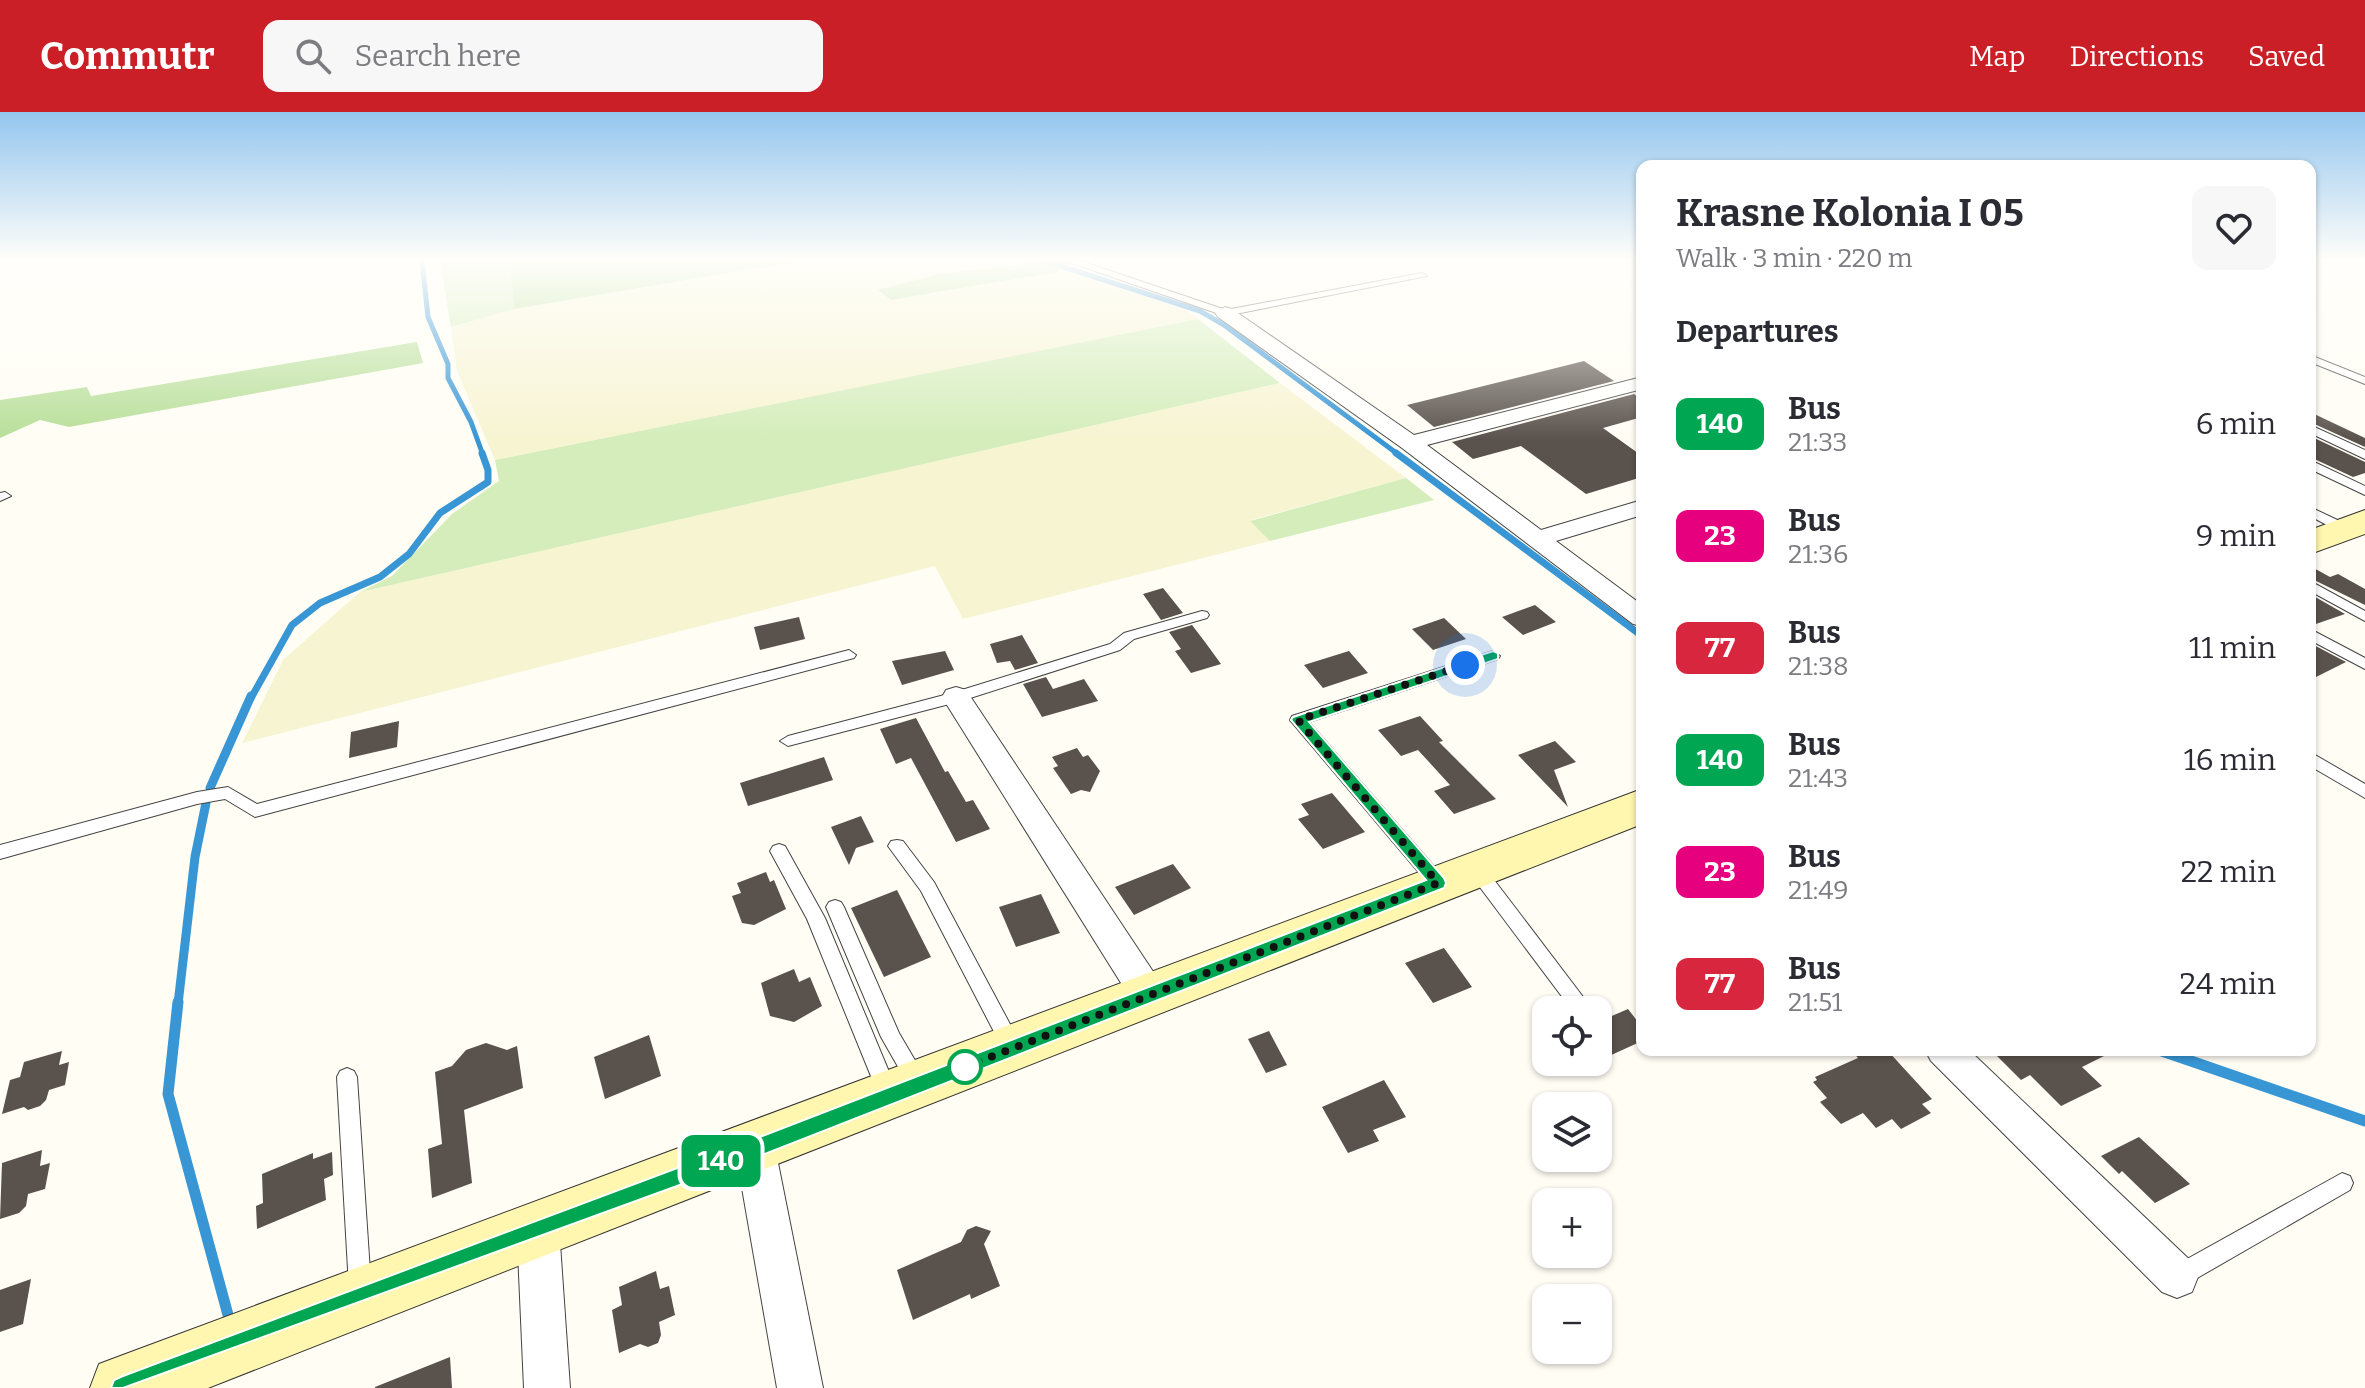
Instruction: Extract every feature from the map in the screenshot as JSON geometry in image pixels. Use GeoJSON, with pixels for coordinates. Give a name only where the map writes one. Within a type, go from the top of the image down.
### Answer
{"type":"FeatureCollection","features":[{"type":"Feature","properties":{"kind":"street"},"geometry":{"type":"LineString","coordinates":[[1236,321],[1410,443],[1636,613]]}},
{"type":"Feature","properties":{"kind":"street"},"geometry":{"type":"LineString","coordinates":[[1410,443],[1636,385]]}},
{"type":"Feature","properties":{"kind":"street"},"geometry":{"type":"LineString","coordinates":[[1537,539],[1636,509]]}},
{"type":"Feature","properties":{"kind":"street"},"geometry":{"type":"LineString","coordinates":[[2316,541],[2355,525]]}},
{"type":"Feature","properties":{"kind":"street"},"geometry":{"type":"LineString","coordinates":[[956,697],[1149,996]]}},
{"type":"Feature","properties":{"kind":"street"},"geometry":{"type":"LineString","coordinates":[[123,1388],[1636,808]]}},
{"type":"Feature","properties":{"kind":"street"},"geometry":{"type":"LineString","coordinates":[[1950,1056],[2177,1277]]}},
{"type":"Feature","properties":{"kind":"street"},"geometry":{"type":"LineString","coordinates":[[755,1148],[800,1388]]}},
{"type":"Feature","properties":{"kind":"street"},"geometry":{"type":"LineString","coordinates":[[538,1229],[547,1388]]}},
{"type":"Feature","properties":{"kind":"lane"},"geometry":{"type":"LineString","coordinates":[[2316,361],[2365,381]]}},
{"type":"Feature","properties":{"kind":"lane"},"geometry":{"type":"LineString","coordinates":[[2316,432],[2365,455]]}},
{"type":"Feature","properties":{"kind":"lane"},"geometry":{"type":"LineString","coordinates":[[2316,467],[2365,491]]}},
{"type":"Feature","properties":{"kind":"lane"},"geometry":{"type":"LineString","coordinates":[[2316,513],[2355,525]]}},
{"type":"Feature","properties":{"kind":"lane"},"geometry":{"type":"LineString","coordinates":[[2316,588],[2365,617]]}},
{"type":"Feature","properties":{"kind":"lane"},"geometry":{"type":"LineString","coordinates":[[788,741],[956,697],[1115,647],[1129,636],[1202,615]]}},
{"type":"Feature","properties":{"kind":"lane"},"geometry":{"type":"LineString","coordinates":[[2316,637],[2365,664]]}},
{"type":"Feature","properties":{"kind":"lane"},"geometry":{"type":"LineString","coordinates":[[0,852],[197,798],[228,793],[255,811],[849,655]]}},
{"type":"Feature","properties":{"kind":"lane"},"geometry":{"type":"LineString","coordinates":[[1493,656],[1298,720],[1457,875],[1570,996]]}},
{"type":"Feature","properties":{"kind":"lane"},"geometry":{"type":"LineString","coordinates":[[2316,762],[2365,792]]}},
{"type":"Feature","properties":{"kind":"lane"},"geometry":{"type":"LineString","coordinates":[[897,846],[928,887],[1012,1048]]}},
{"type":"Feature","properties":{"kind":"lane"},"geometry":{"type":"LineString","coordinates":[[779,851],[816,918],[880,1069],[904,1090]]}},
{"type":"Feature","properties":{"kind":"lane"},"geometry":{"type":"LineString","coordinates":[[835,907],[891,1037],[904,1090]]}},
{"type":"Feature","properties":{"kind":"lane"},"geometry":{"type":"LineString","coordinates":[[347,1077],[361,1297]]}},
{"type":"Feature","properties":{"kind":"lane"},"geometry":{"type":"LineString","coordinates":[[2177,1277],[2342,1183]]}},
{"type":"Feature","properties":{"kind":"shaded area"},"geometry":{"type":"Polygon","coordinates":[[[474,321],[1190,321],[495,460],[457,371],[451,327],[474,321]]]}},
{"type":"Feature","properties":{"kind":"shaded area"},"geometry":{"type":"Polygon","coordinates":[[[1280,383],[1406,478],[1251,520],[1270,541],[963,619],[935,566],[242,743],[283,660],[360,592],[1280,383]]]}},
{"type":"Feature","properties":{"kind":"green space"},"geometry":{"type":"Polygon","coordinates":[[[450,321],[474,321],[451,327],[450,321]]]}},
{"type":"Feature","properties":{"kind":"green space"},"geometry":{"type":"Polygon","coordinates":[[[1190,321],[1200,321],[1280,383],[360,592],[392,576],[452,514],[499,481],[495,460],[1190,321]]]}},
{"type":"Feature","properties":{"kind":"green space"},"geometry":{"type":"Polygon","coordinates":[[[417,342],[423,363],[69,427],[40,420],[0,438],[0,400],[87,387],[91,396],[417,342]]]}},
{"type":"Feature","properties":{"kind":"green space"},"geometry":{"type":"Polygon","coordinates":[[[1406,478],[1434,500],[1270,541],[1250,521],[1406,478]]]}},
{"type":"Feature","properties":{"kind":"building"},"geometry":{"type":"Polygon","coordinates":[[[1584,361],[1614,381],[1434,427],[1407,405],[1584,361]]]}},
{"type":"Feature","properties":{"kind":"building"},"geometry":{"type":"Polygon","coordinates":[[[1636,396],[1636,419],[1603,428],[1636,452],[1636,479],[1586,494],[1521,446],[1473,459],[1452,442],[1636,396]]]}},
{"type":"Feature","properties":{"kind":"building"},"geometry":{"type":"Polygon","coordinates":[[[2316,415],[2365,438],[2365,447],[2316,425],[2316,415]]]}},
{"type":"Feature","properties":{"kind":"building"},"geometry":{"type":"Polygon","coordinates":[[[2316,439],[2365,462],[2365,473],[2353,477],[2316,460],[2316,439]]]}},
{"type":"Feature","properties":{"kind":"building"},"geometry":{"type":"Polygon","coordinates":[[[2316,569],[2330,577],[2338,574],[2365,589],[2365,605],[2316,581],[2316,569]]]}},
{"type":"Feature","properties":{"kind":"building"},"geometry":{"type":"Polygon","coordinates":[[[1163,588],[1183,613],[1161,620],[1143,594],[1163,588]]]}},
{"type":"Feature","properties":{"kind":"building"},"geometry":{"type":"Polygon","coordinates":[[[2316,597],[2345,614],[2316,624],[2316,597]]]}},
{"type":"Feature","properties":{"kind":"building"},"geometry":{"type":"Polygon","coordinates":[[[1535,605],[1556,622],[1523,635],[1502,617],[1535,605]]]}},
{"type":"Feature","properties":{"kind":"building"},"geometry":{"type":"Polygon","coordinates":[[[799,617],[805,639],[760,650],[754,627],[799,617]]]}},
{"type":"Feature","properties":{"kind":"building"},"geometry":{"type":"Polygon","coordinates":[[[1444,618],[1466,639],[1433,650],[1412,629],[1444,618]]]}},
{"type":"Feature","properties":{"kind":"building"},"geometry":{"type":"Polygon","coordinates":[[[1192,625],[1221,664],[1191,673],[1175,651],[1181,649],[1169,632],[1192,625]]]}},
{"type":"Feature","properties":{"kind":"building"},"geometry":{"type":"Polygon","coordinates":[[[1022,635],[1038,663],[1015,670],[1010,661],[997,663],[990,644],[1022,635]]]}},
{"type":"Feature","properties":{"kind":"building"},"geometry":{"type":"Polygon","coordinates":[[[2316,646],[2346,662],[2316,677],[2316,646]]]}},
{"type":"Feature","properties":{"kind":"building"},"geometry":{"type":"Polygon","coordinates":[[[945,651],[954,670],[902,685],[892,661],[945,651]]]}},
{"type":"Feature","properties":{"kind":"building"},"geometry":{"type":"Polygon","coordinates":[[[1349,651],[1368,673],[1323,688],[1304,665],[1349,651]]]}},
{"type":"Feature","properties":{"kind":"building"},"geometry":{"type":"Polygon","coordinates":[[[1046,677],[1053,689],[1084,679],[1098,701],[1042,717],[1023,684],[1046,677]]]}},
{"type":"Feature","properties":{"kind":"building"},"geometry":{"type":"Polygon","coordinates":[[[1420,716],[1443,741],[1439,742],[1496,799],[1454,814],[1434,791],[1450,785],[1418,750],[1401,756],[1378,730],[1420,716]]]}},
{"type":"Feature","properties":{"kind":"building"},"geometry":{"type":"Polygon","coordinates":[[[916,718],[945,772],[948,771],[966,802],[973,800],[990,829],[956,842],[911,758],[896,764],[880,729],[916,718]]]}},
{"type":"Feature","properties":{"kind":"building"},"geometry":{"type":"Polygon","coordinates":[[[399,721],[397,747],[349,758],[351,732],[399,721]]]}},
{"type":"Feature","properties":{"kind":"building"},"geometry":{"type":"Polygon","coordinates":[[[1555,741],[1576,762],[1554,770],[1568,807],[1518,755],[1555,741]]]}},
{"type":"Feature","properties":{"kind":"building"},"geometry":{"type":"Polygon","coordinates":[[[1077,748],[1083,757],[1088,755],[1100,771],[1090,792],[1081,790],[1071,794],[1053,768],[1058,766],[1052,757],[1077,748]]]}},
{"type":"Feature","properties":{"kind":"building"},"geometry":{"type":"Polygon","coordinates":[[[824,757],[833,780],[748,806],[740,783],[824,757]]]}},
{"type":"Feature","properties":{"kind":"building"},"geometry":{"type":"Polygon","coordinates":[[[1332,793],[1365,832],[1323,849],[1298,819],[1309,815],[1301,804],[1332,793]]]}},
{"type":"Feature","properties":{"kind":"building"},"geometry":{"type":"Polygon","coordinates":[[[861,816],[874,842],[856,848],[849,865],[831,827],[861,816]]]}},
{"type":"Feature","properties":{"kind":"building"},"geometry":{"type":"Polygon","coordinates":[[[1173,864],[1191,888],[1134,915],[1115,887],[1173,864]]]}},
{"type":"Feature","properties":{"kind":"building"},"geometry":{"type":"Polygon","coordinates":[[[766,872],[770,882],[774,880],[786,909],[754,925],[742,923],[732,896],[741,893],[737,883],[766,872]]]}},
{"type":"Feature","properties":{"kind":"building"},"geometry":{"type":"Polygon","coordinates":[[[897,890],[931,957],[884,977],[851,908],[897,890]]]}},
{"type":"Feature","properties":{"kind":"building"},"geometry":{"type":"Polygon","coordinates":[[[1041,894],[1060,933],[1016,947],[999,907],[1041,894]]]}},
{"type":"Feature","properties":{"kind":"building"},"geometry":{"type":"Polygon","coordinates":[[[1444,948],[1472,987],[1433,1003],[1405,963],[1444,948]]]}},
{"type":"Feature","properties":{"kind":"building"},"geometry":{"type":"Polygon","coordinates":[[[794,969],[799,982],[810,977],[822,1006],[794,1022],[770,1016],[761,983],[794,969]]]}},
{"type":"Feature","properties":{"kind":"building"},"geometry":{"type":"Polygon","coordinates":[[[1628,1009],[1636,1019],[1636,1044],[1612,1055],[1612,1016],[1628,1009]]]}},
{"type":"Feature","properties":{"kind":"building"},"geometry":{"type":"Polygon","coordinates":[[[1269,1031],[1287,1065],[1266,1073],[1248,1039],[1269,1031]]]}},
{"type":"Feature","properties":{"kind":"building"},"geometry":{"type":"Polygon","coordinates":[[[649,1035],[661,1076],[605,1099],[594,1057],[649,1035]]]}},
{"type":"Feature","properties":{"kind":"building"},"geometry":{"type":"Polygon","coordinates":[[[486,1043],[507,1050],[517,1046],[523,1088],[464,1110],[472,1183],[432,1198],[428,1149],[442,1144],[435,1072],[452,1066],[466,1050],[486,1043]]]}},
{"type":"Feature","properties":{"kind":"building"},"geometry":{"type":"Polygon","coordinates":[[[62,1051],[59,1065],[69,1062],[65,1085],[49,1090],[40,1106],[2,1114],[10,1080],[20,1077],[24,1062],[62,1051]]]}},
{"type":"Feature","properties":{"kind":"building"},"geometry":{"type":"Polygon","coordinates":[[[1856,1056],[1893,1056],[1932,1099],[1922,1104],[1931,1113],[1901,1129],[1892,1119],[1876,1128],[1863,1113],[1841,1124],[1820,1102],[1827,1098],[1813,1082],[1817,1080],[1815,1077],[1858,1058],[1856,1056]]]}},
{"type":"Feature","properties":{"kind":"building"},"geometry":{"type":"Polygon","coordinates":[[[1997,1056],[2104,1056],[2082,1067],[2102,1086],[2061,1106],[2030,1075],[2021,1080],[1997,1056]]]}},
{"type":"Feature","properties":{"kind":"building"},"geometry":{"type":"Polygon","coordinates":[[[1384,1080],[1406,1117],[1373,1130],[1379,1141],[1348,1153],[1322,1107],[1384,1080]]]}},
{"type":"Feature","properties":{"kind":"building"},"geometry":{"type":"Polygon","coordinates":[[[2139,1137],[2190,1184],[2155,1203],[2122,1171],[2119,1174],[2101,1156],[2139,1137]]]}},
{"type":"Feature","properties":{"kind":"building"},"geometry":{"type":"Polygon","coordinates":[[[42,1150],[40,1166],[50,1163],[45,1189],[28,1194],[26,1206],[19,1213],[0,1219],[2,1163],[42,1150]]]}},
{"type":"Feature","properties":{"kind":"building"},"geometry":{"type":"Polygon","coordinates":[[[332,1152],[333,1175],[324,1179],[326,1200],[257,1229],[256,1206],[263,1203],[262,1174],[313,1153],[313,1159],[332,1152]]]}},
{"type":"Feature","properties":{"kind":"building"},"geometry":{"type":"Polygon","coordinates":[[[976,1226],[991,1231],[984,1244],[1000,1286],[971,1299],[970,1294],[913,1320],[897,1270],[961,1242],[967,1230],[976,1226]]]}},
{"type":"Feature","properties":{"kind":"building"},"geometry":{"type":"Polygon","coordinates":[[[656,1271],[660,1289],[669,1286],[675,1315],[659,1322],[661,1335],[658,1343],[648,1347],[640,1344],[619,1353],[612,1310],[622,1305],[619,1287],[656,1271]]]}},
{"type":"Feature","properties":{"kind":"building"},"geometry":{"type":"Polygon","coordinates":[[[31,1279],[23,1324],[0,1332],[0,1290],[31,1279]]]}},
{"type":"Feature","properties":{"kind":"building"},"geometry":{"type":"Polygon","coordinates":[[[450,1357],[452,1388],[375,1388],[375,1387],[450,1357]]]}},
{"type":"Feature","properties":{"kind":"waterway"},"geometry":{"type":"LineString","coordinates":[[430,321],[448,364],[448,378],[471,422],[483,455]]}},
{"type":"Feature","properties":{"kind":"waterway"},"geometry":{"type":"LineString","coordinates":[[1216,321],[1399,455]]}},
{"type":"Feature","properties":{"kind":"waterway"},"geometry":{"type":"LineString","coordinates":[[251,698],[292,625],[320,603],[380,577],[409,554],[440,513],[488,482],[488,470],[482,453]]}},
{"type":"Feature","properties":{"kind":"waterway"},"geometry":{"type":"LineString","coordinates":[[1396,453],[1636,632]]}},
{"type":"Feature","properties":{"kind":"waterway"},"geometry":{"type":"LineString","coordinates":[[210,788],[251,696]]}},
{"type":"Feature","properties":{"kind":"waterway"},"geometry":{"type":"LineString","coordinates":[[178,1004],[195,857],[206,803]]}},
{"type":"Feature","properties":{"kind":"waterway"},"geometry":{"type":"LineString","coordinates":[[178,1002],[168,1094],[231,1326]]}},
{"type":"Feature","properties":{"kind":"waterway"},"geometry":{"type":"LineString","coordinates":[[2176,1056],[2365,1121]]}},
{"type":"Feature","properties":{"kind":"bus line","name":"140"},"geometry":{"type":"LineString","coordinates":[[123,1388],[755,1148],[1438,883],[1298,720],[1493,656]]}},
{"type":"Feature","properties":{"kind":"route"},"geometry":{"type":"LineString","coordinates":[[965,1067],[1438,883],[1298,720],[1465,665]]}}]}
